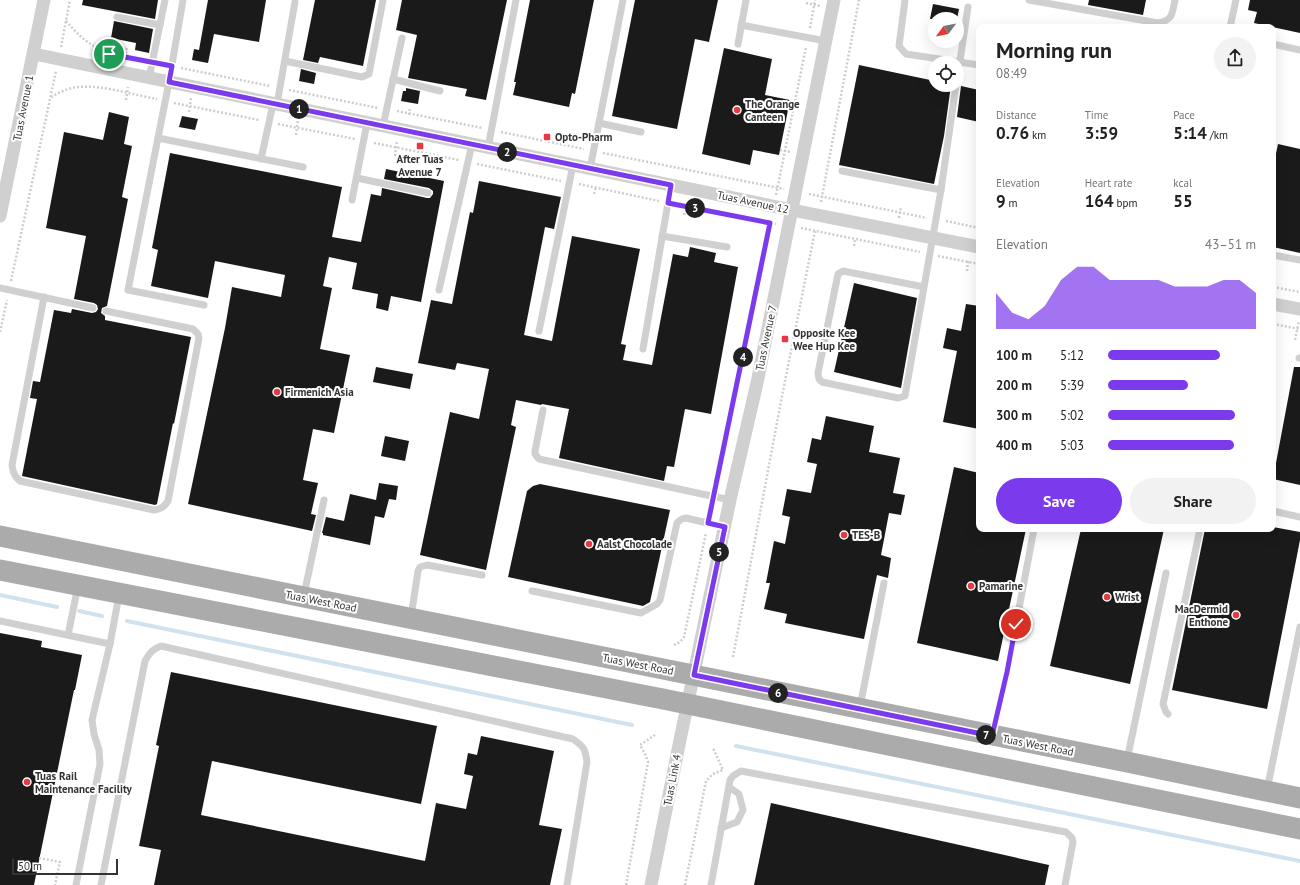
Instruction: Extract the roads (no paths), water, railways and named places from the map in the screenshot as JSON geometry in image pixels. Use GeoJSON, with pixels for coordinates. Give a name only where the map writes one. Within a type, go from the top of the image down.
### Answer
{"type":"FeatureCollection","features":[{"type":"Feature","properties":{"kind":"main road","name":"Tuas West Road"},"geometry":{"type":"LineString","coordinates":[[0,536],[1300,798]]}},
{"type":"Feature","properties":{"kind":"main road"},"geometry":{"type":"LineString","coordinates":[[0,570],[687,704],[1300,829]]}},
{"type":"Feature","properties":{"kind":"street","name":"Tuas Avenue 1"},"geometry":{"type":"LineString","coordinates":[[0,216],[44,0]]}},
{"type":"Feature","properties":{"kind":"street","name":"Tuas Avenue 7"},"geometry":{"type":"LineString","coordinates":[[694,675],[730,500],[757,383],[834,0]]}},
{"type":"Feature","properties":{"kind":"street","name":"Tuas Avenue 12"},"geometry":{"type":"LineString","coordinates":[[34,54],[792,210],[976,245]]}},
{"type":"Feature","properties":{"kind":"street"},"geometry":{"type":"LineString","coordinates":[[1276,305],[1299,315]]}},
{"type":"Feature","properties":{"kind":"street","name":"Tuas Link 4"},"geometry":{"type":"LineString","coordinates":[[651,885],[694,675]]}},
{"type":"Feature","properties":{"kind":"lane"},"geometry":{"type":"LineString","coordinates":[[149,78],[165,0]]}},
{"type":"Feature","properties":{"kind":"lane"},"geometry":{"type":"LineString","coordinates":[[183,0],[169,82],[128,290],[204,306]]}},
{"type":"Feature","properties":{"kind":"lane"},"geometry":{"type":"LineString","coordinates":[[285,61],[362,77],[366,76],[369,74],[383,0]]}},
{"type":"Feature","properties":{"kind":"lane"},"geometry":{"type":"LineString","coordinates":[[488,148],[516,0]]}},
{"type":"Feature","properties":{"kind":"lane"},"geometry":{"type":"LineString","coordinates":[[590,168],[623,0]]}},
{"type":"Feature","properties":{"kind":"lane"},"geometry":{"type":"LineString","coordinates":[[738,44],[746,0]]}},
{"type":"Feature","properties":{"kind":"lane"},"geometry":{"type":"LineString","coordinates":[[905,0],[899,46],[906,54],[928,57]]}},
{"type":"Feature","properties":{"kind":"lane"},"geometry":{"type":"LineString","coordinates":[[1029,0],[1158,23],[1168,20],[1172,16],[1175,0]]}},
{"type":"Feature","properties":{"kind":"lane"},"geometry":{"type":"LineString","coordinates":[[1231,24],[1236,0]]}},
{"type":"Feature","properties":{"kind":"lane"},"geometry":{"type":"LineString","coordinates":[[261,159],[269,122],[280,88],[295,2]]}},
{"type":"Feature","properties":{"kind":"lane"},"geometry":{"type":"LineString","coordinates":[[961,56],[968,7]]}},
{"type":"Feature","properties":{"kind":"lane"},"geometry":{"type":"LineString","coordinates":[[117,17],[160,25]]}},
{"type":"Feature","properties":{"kind":"lane"},"geometry":{"type":"LineString","coordinates":[[741,25],[826,41]]}},
{"type":"Feature","properties":{"kind":"lane"},"geometry":{"type":"LineString","coordinates":[[383,126],[402,38]]}},
{"type":"Feature","properties":{"kind":"lane"},"geometry":{"type":"LineString","coordinates":[[1276,45],[1300,50]]}},
{"type":"Feature","properties":{"kind":"lane"},"geometry":{"type":"LineString","coordinates":[[964,63],[976,65]]}},
{"type":"Feature","properties":{"kind":"lane"},"geometry":{"type":"LineString","coordinates":[[393,79],[440,91]]}},
{"type":"Feature","properties":{"kind":"lane"},"geometry":{"type":"LineString","coordinates":[[924,287],[843,271],[838,274],[818,373],[819,379],[822,382],[898,398],[904,396],[924,287],[932,237],[941,190],[955,92]]}},
{"type":"Feature","properties":{"kind":"lane"},"geometry":{"type":"LineString","coordinates":[[352,200],[367,123]]}},
{"type":"Feature","properties":{"kind":"lane"},"geometry":{"type":"LineString","coordinates":[[598,123],[641,132]]}},
{"type":"Feature","properties":{"kind":"lane"},"geometry":{"type":"LineString","coordinates":[[158,138],[303,167]]}},
{"type":"Feature","properties":{"kind":"lane"},"geometry":{"type":"LineString","coordinates":[[439,290],[472,144]]}},
{"type":"Feature","properties":{"kind":"lane"},"geometry":{"type":"LineString","coordinates":[[538,331],[573,165]]}},
{"type":"Feature","properties":{"kind":"lane"},"geometry":{"type":"LineString","coordinates":[[842,171],[941,190]]}},
{"type":"Feature","properties":{"kind":"lane"},"geometry":{"type":"LineString","coordinates":[[357,178],[428,192]]}},
{"type":"Feature","properties":{"kind":"lane"},"geometry":{"type":"LineString","coordinates":[[643,349],[671,185]]}},
{"type":"Feature","properties":{"kind":"lane"},"geometry":{"type":"LineString","coordinates":[[662,236],[727,247]]}},
{"type":"Feature","properties":{"kind":"lane"},"geometry":{"type":"LineString","coordinates":[[1276,256],[1300,260]]}},
{"type":"Feature","properties":{"kind":"lane"},"geometry":{"type":"LineString","coordinates":[[0,288],[93,308]]}},
{"type":"Feature","properties":{"kind":"lane"},"geometry":{"type":"LineString","coordinates":[[44,298],[12,465],[16,478],[20,481],[154,510],[160,509],[165,506],[168,501],[199,338],[198,334],[193,329],[106,311]]}},
{"type":"Feature","properties":{"kind":"lane"},"geometry":{"type":"LineString","coordinates":[[543,410],[535,451],[535,454],[540,459],[730,500]]}},
{"type":"Feature","properties":{"kind":"lane"},"geometry":{"type":"LineString","coordinates":[[303,598],[324,500]]}},
{"type":"Feature","properties":{"kind":"lane"},"geometry":{"type":"LineString","coordinates":[[1276,513],[1300,517]]}},
{"type":"Feature","properties":{"kind":"lane"},"geometry":{"type":"LineString","coordinates":[[532,591],[641,613],[657,604],[660,600],[677,523],[682,518],[686,518],[725,527]]}},
{"type":"Feature","properties":{"kind":"lane"},"geometry":{"type":"LineString","coordinates":[[992,736],[1007,672],[1033,532]]}},
{"type":"Feature","properties":{"kind":"lane"},"geometry":{"type":"LineString","coordinates":[[1168,714],[1163,704],[1199,532]]}},
{"type":"Feature","properties":{"kind":"lane"},"geometry":{"type":"LineString","coordinates":[[411,619],[418,570],[420,567],[427,565],[482,575]]}},
{"type":"Feature","properties":{"kind":"lane"},"geometry":{"type":"LineString","coordinates":[[1127,762],[1166,573]]}},
{"type":"Feature","properties":{"kind":"lane"},"geometry":{"type":"LineString","coordinates":[[859,709],[884,582]]}},
{"type":"Feature","properties":{"kind":"lane"},"geometry":{"type":"LineString","coordinates":[[68,635],[78,585]]}},
{"type":"Feature","properties":{"kind":"lane"},"geometry":{"type":"LineString","coordinates":[[76,885],[100,764],[92,720],[110,644],[119,593]]}},
{"type":"Feature","properties":{"kind":"lane"},"geometry":{"type":"LineString","coordinates":[[0,621],[110,644]]}},
{"type":"Feature","properties":{"kind":"lane"},"geometry":{"type":"LineString","coordinates":[[1267,792],[1300,627]]}},
{"type":"Feature","properties":{"kind":"lane"},"geometry":{"type":"LineString","coordinates":[[101,885],[145,661],[154,648],[161,646],[573,739],[581,745],[585,751],[587,762],[567,885]]}},
{"type":"Feature","properties":{"kind":"lane"},"geometry":{"type":"LineString","coordinates":[[711,885],[730,780],[732,776],[742,772],[1066,832],[1072,838],[1073,842],[1065,885]]}},
{"type":"Feature","properties":{"kind":"lane"},"geometry":{"type":"LineString","coordinates":[[722,828],[737,822],[743,810],[739,794],[729,787]]}},
{"type":"Feature","properties":{"kind":"waterway"},"geometry":{"type":"LineString","coordinates":[[0,595],[57,607]]}},
{"type":"Feature","properties":{"kind":"waterway"},"geometry":{"type":"LineString","coordinates":[[79,611],[102,616]]}},
{"type":"Feature","properties":{"kind":"waterway"},"geometry":{"type":"LineString","coordinates":[[127,621],[632,725]]}},
{"type":"Feature","properties":{"kind":"waterway"},"geometry":{"type":"LineString","coordinates":[[736,746],[1300,861]]}},
{"type":"Feature","properties":{"kind":"place","name":"The Orange Canteen"},"geometry":{"type":"Point","coordinates":[737,110]}},
{"type":"Feature","properties":{"kind":"place","name":"Opto-Pharm"},"geometry":{"type":"Point","coordinates":[547,137]}},
{"type":"Feature","properties":{"kind":"place","name":"After Tuas Avenue 7"},"geometry":{"type":"Point","coordinates":[420,146]}},
{"type":"Feature","properties":{"kind":"place","name":"Opposite Kee Wee Hup Kee"},"geometry":{"type":"Point","coordinates":[785,339]}},
{"type":"Feature","properties":{"kind":"place","name":"Firmenich Asia"},"geometry":{"type":"Point","coordinates":[277,392]}},
{"type":"Feature","properties":{"kind":"place","name":"TES-B"},"geometry":{"type":"Point","coordinates":[844,535]}},
{"type":"Feature","properties":{"kind":"place","name":"Aalst Chocolade"},"geometry":{"type":"Point","coordinates":[589,544]}},
{"type":"Feature","properties":{"kind":"place","name":"Pamarine"},"geometry":{"type":"Point","coordinates":[971,586]}},
{"type":"Feature","properties":{"kind":"place","name":"Wrist"},"geometry":{"type":"Point","coordinates":[1107,597]}},
{"type":"Feature","properties":{"kind":"place","name":"MacDermid Enthone"},"geometry":{"type":"Point","coordinates":[1236,615]}},
{"type":"Feature","properties":{"kind":"place","name":"Tuas Rail Maintenance Facility"},"geometry":{"type":"Point","coordinates":[27,782]}}]}
